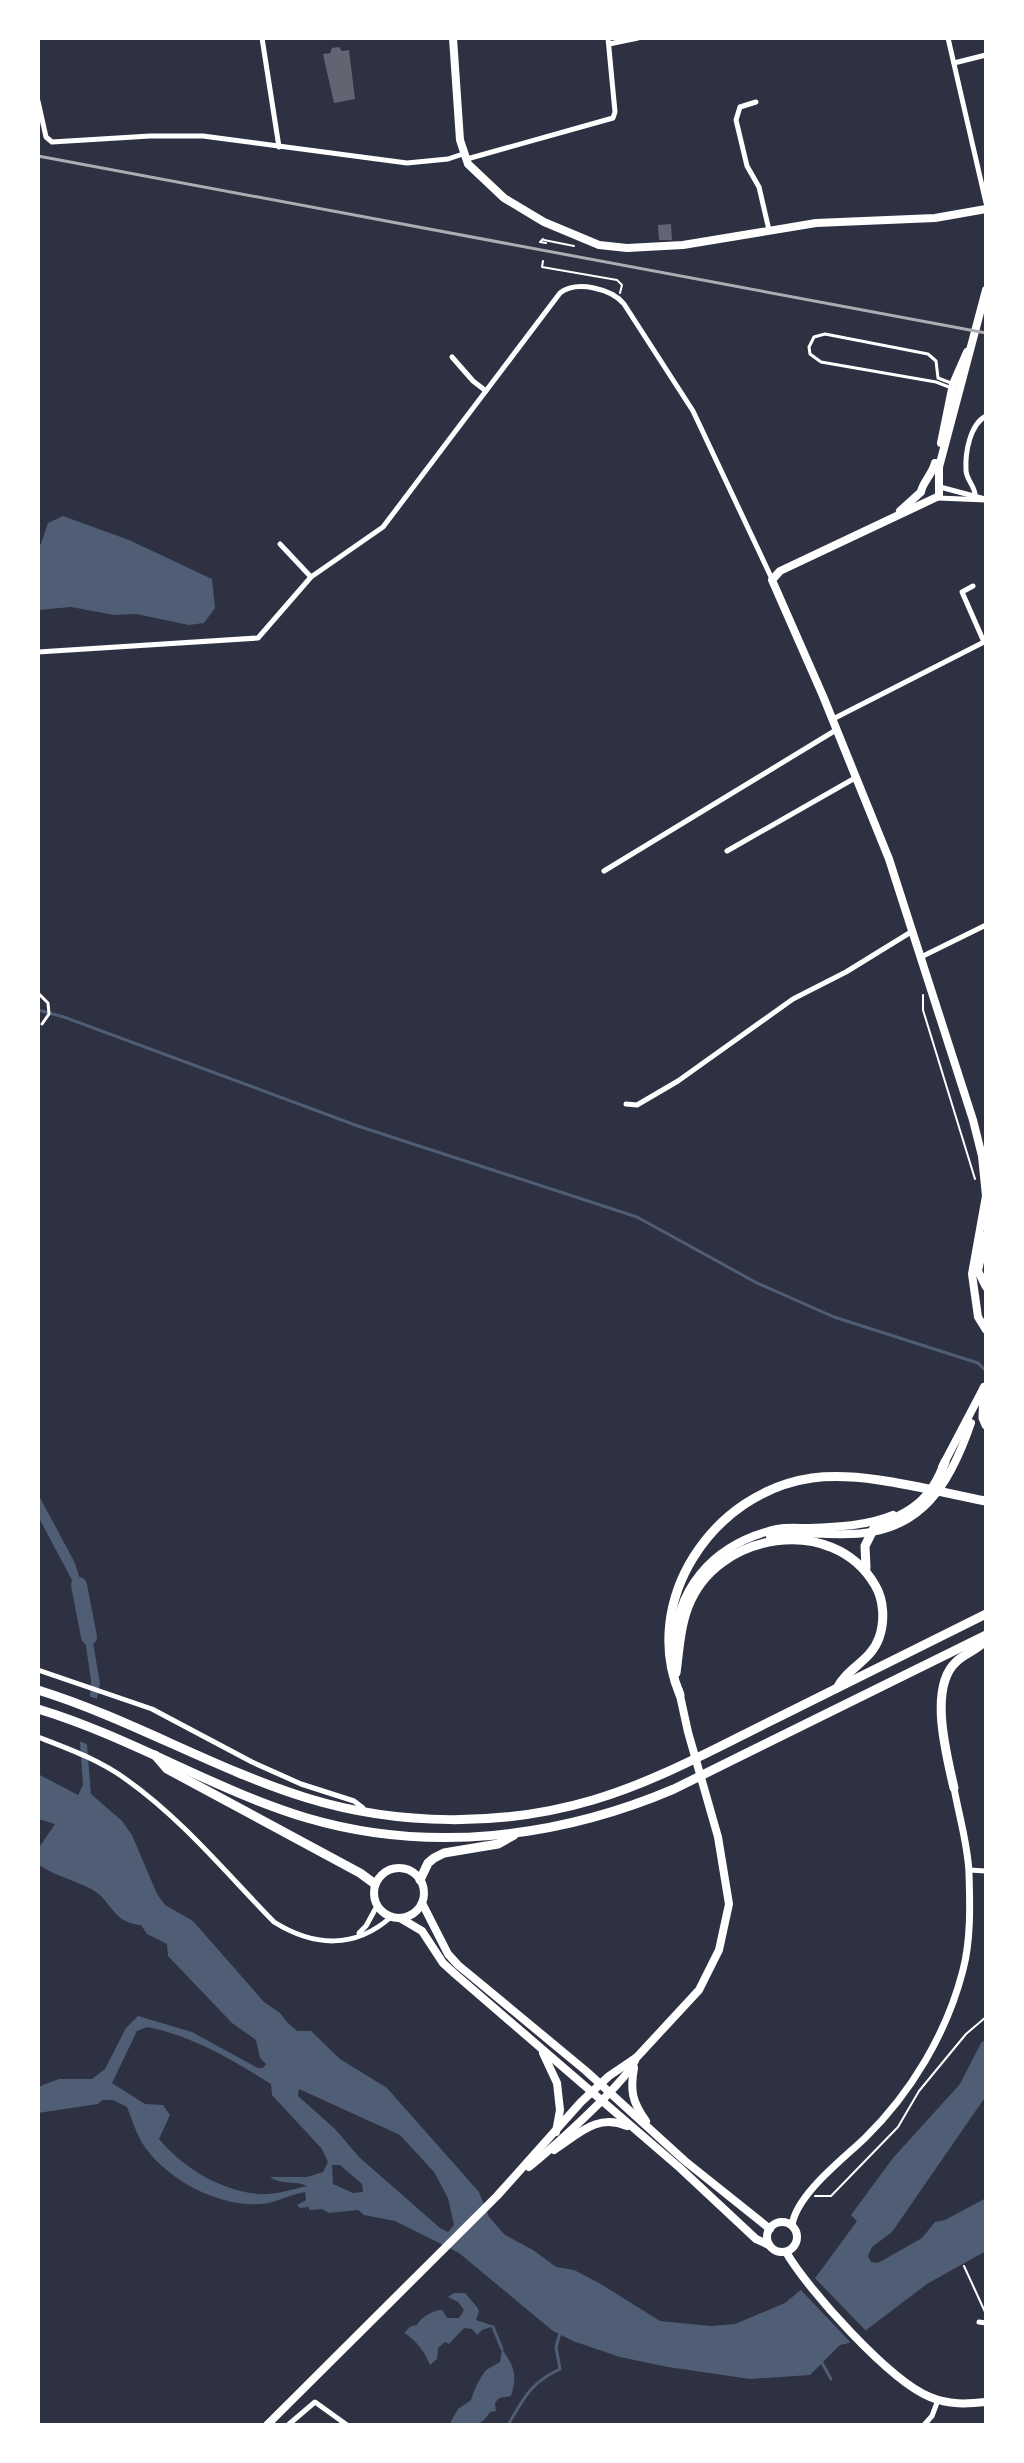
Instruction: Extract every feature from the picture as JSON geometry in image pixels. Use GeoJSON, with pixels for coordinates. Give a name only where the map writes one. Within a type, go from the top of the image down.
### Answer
{"type":"FeatureCollection","features":[{"type":"Feature","properties":{"kind":"highway"},"geometry":{"type":"LineString","coordinates":[[985,1385],[983,1418],[986,1425]]}},
{"type":"Feature","properties":{"kind":"highway"},"geometry":{"type":"LineString","coordinates":[[837,1688],[843,1676],[864,1662],[879,1639],[881,1599],[864,1560],[865,1546],[871,1532],[919,1505],[937,1484],[945,1462]]}},
{"type":"Feature","properties":{"kind":"highway"},"geometry":{"type":"LineString","coordinates":[[680,1695],[669,1661],[670,1613],[682,1575],[721,1522],[757,1497],[814,1478],[861,1479],[986,1501]]}},
{"type":"Feature","properties":{"kind":"highway"},"geometry":{"type":"LineString","coordinates":[[676,1673],[688,1606],[701,1584],[736,1554],[752,1546],[779,1540],[806,1540],[851,1556],[867,1572]]}},
{"type":"Feature","properties":{"kind":"highway"},"geometry":{"type":"LineString","coordinates":[[38,1690],[107,1714],[253,1778],[307,1798],[367,1812],[425,1818],[517,1815],[593,1800],[658,1776],[986,1614]]}},
{"type":"Feature","properties":{"kind":"highway"},"geometry":{"type":"LineString","coordinates":[[954,1788],[943,1727],[943,1689],[946,1675],[954,1663],[986,1638]]}},
{"type":"Feature","properties":{"kind":"highway"},"geometry":{"type":"LineString","coordinates":[[38,1709],[101,1730],[249,1796],[344,1827],[436,1837],[517,1834],[605,1816],[663,1794],[986,1638]]}},
{"type":"Feature","properties":{"kind":"highway"},"geometry":{"type":"LineString","coordinates":[[153,1753],[167,1769],[375,1884]]}},
{"type":"Feature","properties":{"kind":"highway"},"geometry":{"type":"LineString","coordinates":[[420,1880],[428,1863],[444,1853],[498,1844],[517,1834]]}},
{"type":"Feature","properties":{"kind":"main road"},"geometry":{"type":"LineString","coordinates":[[453,38],[456,102],[465,157],[498,194],[544,222],[607,247],[683,245],[831,222],[935,218],[986,206]]}},
{"type":"Feature","properties":{"kind":"main road"},"geometry":{"type":"LineString","coordinates":[[935,483],[986,290]]}},
{"type":"Feature","properties":{"kind":"main road"},"geometry":{"type":"LineString","coordinates":[[933,499],[950,395],[972,342]]}},
{"type":"Feature","properties":{"kind":"main road"},"geometry":{"type":"LineString","coordinates":[[889,518],[921,492],[923,484],[935,483]]}},
{"type":"Feature","properties":{"kind":"main road"},"geometry":{"type":"LineString","coordinates":[[921,492],[933,499]]}},
{"type":"Feature","properties":{"kind":"main road"},"geometry":{"type":"LineString","coordinates":[[933,499],[780,571],[772,580],[833,719],[889,859],[973,1120],[986,1151]]}},
{"type":"Feature","properties":{"kind":"main road"},"geometry":{"type":"LineString","coordinates":[[973,1120],[985,1185],[984,1207],[972,1266],[980,1323],[986,1330]]}},
{"type":"Feature","properties":{"kind":"main road"},"geometry":{"type":"LineString","coordinates":[[986,1235],[978,1271],[986,1287]]}},
{"type":"Feature","properties":{"kind":"main road"},"geometry":{"type":"LineString","coordinates":[[979,1311],[986,1299]]}},
{"type":"Feature","properties":{"kind":"main road"},"geometry":{"type":"LineString","coordinates":[[267,2425],[431,2260],[619,2082],[699,1990],[719,1950],[729,1904],[725,1869],[688,1732],[676,1673],[676,1629],[687,1593],[697,1576],[738,1543],[777,1529],[847,1525],[886,1518],[904,1510],[924,1493],[945,1462],[985,1385]]}},
{"type":"Feature","properties":{"kind":"main road"},"geometry":{"type":"LineString","coordinates":[[738,1543],[778,1534],[871,1532],[905,1522],[942,1489],[952,1472],[985,1385]]}},
{"type":"Feature","properties":{"kind":"main road"},"geometry":{"type":"LineString","coordinates":[[396,1918],[414,1913],[424,1895],[420,1880],[408,1869],[392,1868],[379,1877],[374,1892],[377,1906],[396,1918],[422,1931],[443,1963],[541,2049],[592,2092],[605,2096],[770,2229]]}},
{"type":"Feature","properties":{"kind":"main road"},"geometry":{"type":"LineString","coordinates":[[422,1903],[448,1954],[458,1965],[601,2084],[605,2096],[634,2129],[756,2239],[775,2251],[786,2252],[794,2247],[797,2238],[792,2225],[778,2223],[770,2229],[767,2237],[769,2245]]}},
{"type":"Feature","properties":{"kind":"main road"},"geometry":{"type":"LineString","coordinates":[[541,2049],[557,2083],[560,2110],[556,2132]]}},
{"type":"Feature","properties":{"kind":"main road"},"geometry":{"type":"LineString","coordinates":[[497,2196],[592,2092],[609,2076],[635,2061]]}},
{"type":"Feature","properties":{"kind":"main road"},"geometry":{"type":"LineString","coordinates":[[635,2061],[630,2091],[634,2105],[662,2141]]}},
{"type":"Feature","properties":{"kind":"main road"},"geometry":{"type":"LineString","coordinates":[[536,2161],[584,2126],[605,2121],[634,2129]]}},
{"type":"Feature","properties":{"kind":"main road"},"geometry":{"type":"LineString","coordinates":[[786,2252],[799,2274],[898,2379],[938,2400],[963,2404],[986,2402]]}},
{"type":"Feature","properties":{"kind":"street"},"geometry":{"type":"LineString","coordinates":[[262,38],[279,147]]}},
{"type":"Feature","properties":{"kind":"street"},"geometry":{"type":"LineString","coordinates":[[38,101],[47,140],[52,142],[203,136],[407,163],[448,159],[613,118],[608,41],[638,38]]}},
{"type":"Feature","properties":{"kind":"street"},"geometry":{"type":"LineString","coordinates":[[948,38],[986,206]]}},
{"type":"Feature","properties":{"kind":"street"},"geometry":{"type":"LineString","coordinates":[[954,63],[986,55]]}},
{"type":"Feature","properties":{"kind":"street"},"geometry":{"type":"LineString","coordinates":[[756,102],[740,107],[736,120],[747,166],[759,187],[769,230]]}},
{"type":"Feature","properties":{"kind":"street"},"geometry":{"type":"LineString","coordinates":[[38,652],[256,639],[311,577],[383,527],[565,289],[575,287],[618,297],[693,411],[772,580]]}},
{"type":"Feature","properties":{"kind":"street"},"geometry":{"type":"LineString","coordinates":[[452,357],[486,391]]}},
{"type":"Feature","properties":{"kind":"street"},"geometry":{"type":"LineString","coordinates":[[975,494],[965,471],[974,428],[986,416]]}},
{"type":"Feature","properties":{"kind":"street"},"geometry":{"type":"LineString","coordinates":[[935,483],[986,500]]}},
{"type":"Feature","properties":{"kind":"street"},"geometry":{"type":"LineString","coordinates":[[933,499],[986,500]]}},
{"type":"Feature","properties":{"kind":"street"},"geometry":{"type":"LineString","coordinates":[[280,544],[311,577]]}},
{"type":"Feature","properties":{"kind":"street"},"geometry":{"type":"LineString","coordinates":[[833,719],[985,642],[962,592],[973,586]]}},
{"type":"Feature","properties":{"kind":"street"},"geometry":{"type":"LineString","coordinates":[[604,871],[837,729]]}},
{"type":"Feature","properties":{"kind":"street"},"geometry":{"type":"LineString","coordinates":[[727,851],[856,777]]}},
{"type":"Feature","properties":{"kind":"street"},"geometry":{"type":"LineString","coordinates":[[920,958],[986,925]]}},
{"type":"Feature","properties":{"kind":"street"},"geometry":{"type":"LineString","coordinates":[[626,1104],[637,1105],[678,1081],[793,999],[846,972],[912,931]]}},
{"type":"Feature","properties":{"kind":"street"},"geometry":{"type":"LineString","coordinates":[[38,1670],[152,1709],[252,1762],[301,1784],[354,1801],[367,1812]]}},
{"type":"Feature","properties":{"kind":"street"},"geometry":{"type":"LineString","coordinates":[[38,1737],[98,1761],[126,1779],[161,1806],[274,1922],[295,1935],[338,1941],[375,1931],[396,1918]]}},
{"type":"Feature","properties":{"kind":"street"},"geometry":{"type":"LineString","coordinates":[[792,2225],[794,2214],[809,2193],[892,2112],[921,2068],[947,2014],[963,1969],[969,1924],[969,1870],[954,1788]]}},
{"type":"Feature","properties":{"kind":"street"},"geometry":{"type":"LineString","coordinates":[[969,1870],[986,1871]]}},
{"type":"Feature","properties":{"kind":"street"},"geometry":{"type":"LineString","coordinates":[[361,1935],[359,1933],[377,1906]]}},
{"type":"Feature","properties":{"kind":"street"},"geometry":{"type":"LineString","coordinates":[[924,2425],[932,2416],[938,2400]]}},
{"type":"Feature","properties":{"kind":"street"},"geometry":{"type":"LineString","coordinates":[[288,2425],[315,2402],[347,2425]]}},
{"type":"Feature","properties":{"kind":"lane"},"geometry":{"type":"LineString","coordinates":[[945,443],[955,392],[953,384],[938,378],[936,361],[928,354],[825,334],[814,337],[811,342],[810,354],[821,362],[936,382],[948,387],[950,395]]}},
{"type":"Feature","properties":{"kind":"lane"},"geometry":{"type":"LineString","coordinates":[[38,993],[48,1003],[49,1014],[42,1024]]}},
{"type":"Feature","properties":{"kind":"path"},"geometry":{"type":"LineString","coordinates":[[546,243],[540,242],[540,239],[571,246]]}},
{"type":"Feature","properties":{"kind":"path"},"geometry":{"type":"LineString","coordinates":[[543,261],[542,267],[617,280],[622,285],[618,297]]}},
{"type":"Feature","properties":{"kind":"path"},"geometry":{"type":"LineString","coordinates":[[929,983],[922,996],[923,1010],[972,1162],[974,1179]]}},
{"type":"Feature","properties":{"kind":"path"},"geometry":{"type":"LineString","coordinates":[[809,2193],[831,2196],[898,2127],[919,2091],[966,2034],[986,2017]]}},
{"type":"Feature","properties":{"kind":"path"},"geometry":{"type":"LineString","coordinates":[[964,2266],[986,2314]]}},
{"type":"Feature","properties":{"kind":"water"},"geometry":{"type":"Polygon","coordinates":[[[63,516],[129,540],[212,579],[215,608],[204,623],[189,625],[136,614],[114,615],[71,607],[38,610],[38,545],[48,523],[63,516]]]}},
{"type":"Feature","properties":{"kind":"water"},"geometry":{"type":"Polygon","coordinates":[[[38,1494],[75,1563],[87,1603],[80,1604],[73,1582],[38,1516],[38,1494]]]}},
{"type":"Feature","properties":{"kind":"water"},"geometry":{"type":"Polygon","coordinates":[[[89,1618],[100,1684],[87,1745],[91,1794],[122,1821],[132,1835],[157,1894],[165,1905],[193,1921],[264,2002],[297,2031],[311,2031],[340,2059],[387,2088],[479,2192],[489,2217],[505,2235],[556,2267],[574,2270],[599,2283],[660,2321],[711,2326],[735,2324],[785,2303],[816,2277],[857,2221],[851,2215],[893,2158],[960,2084],[986,2039],[986,2096],[892,2232],[872,2247],[868,2256],[871,2262],[878,2263],[922,2238],[935,2222],[945,2220],[986,2198],[986,2251],[927,2284],[849,2343],[840,2345],[810,2375],[750,2379],[620,2357],[573,2341],[553,2331],[459,2253],[395,2221],[364,2215],[358,2210],[329,2213],[322,2209],[300,2208],[297,2205],[306,2200],[305,2192],[269,2203],[252,2204],[233,2202],[197,2190],[164,2168],[151,2155],[139,2137],[127,2107],[113,2100],[38,2113],[38,2087],[59,2079],[92,2079],[105,2069],[126,2028],[138,2016],[192,2032],[258,2068],[266,2064],[260,2058],[256,2040],[232,2023],[168,1956],[167,1944],[147,1934],[141,1925],[122,1919],[95,1891],[38,1864],[38,1849],[55,1824],[38,1819],[38,1774],[78,1795],[83,1785],[80,1743],[91,1680],[82,1619],[89,1618]],[[147,2027],[137,2031],[112,2083],[145,2104],[163,2105],[170,2115],[159,2139],[180,2160],[203,2176],[229,2188],[257,2194],[307,2186],[270,2177],[307,2177],[323,2172],[328,2162],[322,2149],[272,2095],[271,2084],[196,2042],[147,2027]],[[299,2089],[298,2096],[335,2129],[359,2157],[448,2232],[454,2225],[448,2198],[434,2172],[400,2135],[299,2089]],[[332,2165],[333,2184],[353,2193],[363,2192],[362,2184],[340,2165],[332,2165]]]}},
{"type":"Feature","properties":{"kind":"water"},"geometry":{"type":"Polygon","coordinates":[[[454,2293],[465,2293],[479,2311],[476,2320],[494,2326],[477,2335],[472,2329],[464,2328],[449,2344],[445,2342],[438,2348],[437,2359],[430,2365],[419,2346],[404,2333],[435,2311],[442,2310],[447,2318],[459,2318],[464,2310],[458,2302],[448,2297],[454,2293]]]}},
{"type":"Feature","properties":{"kind":"water"},"geometry":{"type":"Polygon","coordinates":[[[502,2349],[514,2371],[511,2396],[499,2398],[495,2403],[496,2411],[490,2412],[478,2424],[449,2425],[458,2409],[471,2400],[486,2370],[500,2362],[502,2349]]]}},
{"type":"Feature","properties":{"kind":"pier"},"geometry":{"type":"Polygon","coordinates":[[[86,1695],[102,1701],[91,1746],[77,1740],[86,1695]]]}},
{"type":"Feature","properties":{"kind":"pier"},"geometry":{"type":"Polygon","coordinates":[[[812,2275],[867,2332],[853,2345],[799,2288],[812,2275]]]}},
{"type":"Feature","properties":{"kind":"building"},"geometry":{"type":"Polygon","coordinates":[[[339,47],[342,51],[349,50],[355,99],[334,103],[323,54],[339,47]]]}},
{"type":"Feature","properties":{"kind":"building"},"geometry":{"type":"Polygon","coordinates":[[[671,224],[672,240],[659,240],[658,225],[671,224]]]}},
{"type":"Feature","properties":{"kind":"waterway"},"geometry":{"type":"LineString","coordinates":[[38,1010],[358,1126],[637,1217],[757,1283],[834,1317],[978,1363],[986,1371]]}},
{"type":"Feature","properties":{"kind":"waterway"},"geometry":{"type":"LineString","coordinates":[[79,1585],[89,1637]]}},
{"type":"Feature","properties":{"kind":"waterway"},"geometry":{"type":"LineString","coordinates":[[493,2327],[502,2349]]}},
{"type":"Feature","properties":{"kind":"waterway"},"geometry":{"type":"LineString","coordinates":[[508,2425],[535,2386],[560,2369],[556,2347],[560,2333]]}},
{"type":"Feature","properties":{"kind":"waterway"},"geometry":{"type":"LineString","coordinates":[[821,2361],[831,2379]]}},
{"type":"Feature","properties":{"kind":"railway"},"geometry":{"type":"LineString","coordinates":[[38,156],[986,333]]}}]}
